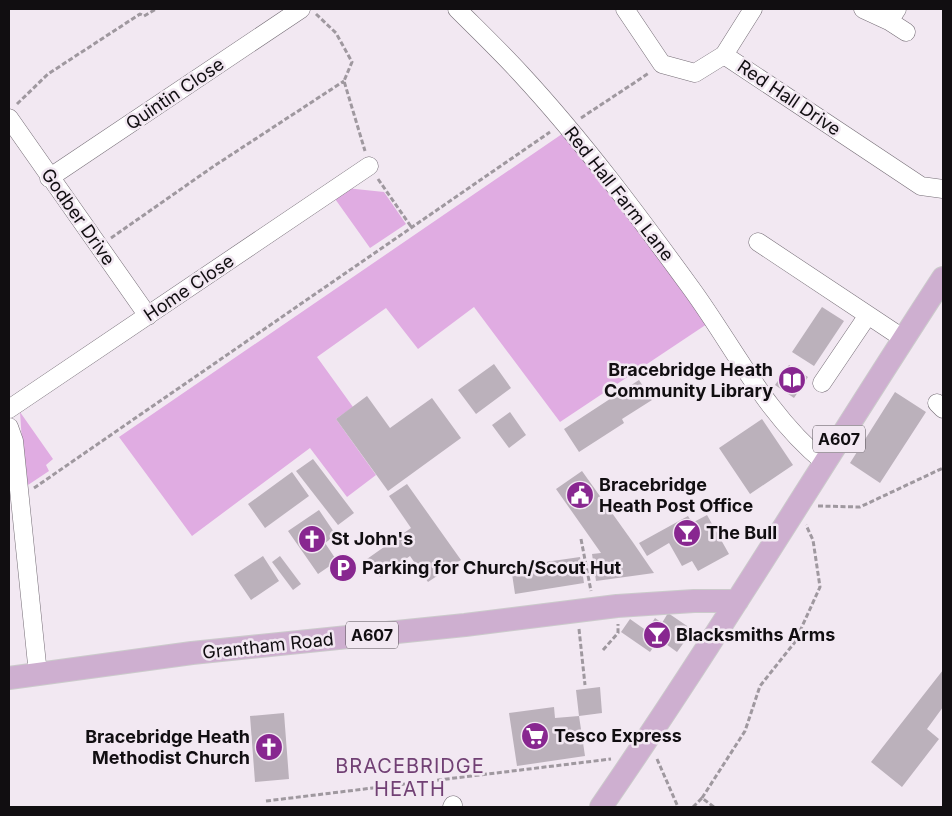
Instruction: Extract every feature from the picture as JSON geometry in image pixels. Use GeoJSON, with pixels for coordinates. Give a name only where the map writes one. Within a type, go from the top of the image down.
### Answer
{"type":"FeatureCollection","features":[{"type":"Feature","properties":{"kind":"main road","name":"A607"},"geometry":{"type":"LineString","coordinates":[[601,807],[737,601],[943,278]]}},
{"type":"Feature","properties":{"kind":"main road","name":"Grantham Road"},"geometry":{"type":"LineString","coordinates":[[9,678],[192,653],[617,606],[694,601],[737,601]]}},
{"type":"Feature","properties":{"kind":"street","name":"Quintin Close"},"geometry":{"type":"LineString","coordinates":[[50,178],[301,9]]}},
{"type":"Feature","properties":{"kind":"street","name":"Red Hall Farm Lane"},"geometry":{"type":"LineString","coordinates":[[457,9],[521,74],[565,125],[628,203],[708,312],[762,394],[802,444],[824,462]]}},
{"type":"Feature","properties":{"kind":"street"},"geometry":{"type":"LineString","coordinates":[[626,9],[662,64]]}},
{"type":"Feature","properties":{"kind":"street"},"geometry":{"type":"LineString","coordinates":[[724,55],[753,9]]}},
{"type":"Feature","properties":{"kind":"street"},"geometry":{"type":"LineString","coordinates":[[863,9],[893,15],[906,32]]}},
{"type":"Feature","properties":{"kind":"street","name":"Red Hall Drive"},"geometry":{"type":"LineString","coordinates":[[662,64],[695,73],[724,55],[921,186],[943,189]]}},
{"type":"Feature","properties":{"kind":"street","name":"Godber Drive"},"geometry":{"type":"LineString","coordinates":[[12,112],[50,178],[148,316]]}},
{"type":"Feature","properties":{"kind":"street","name":"Home Close"},"geometry":{"type":"LineString","coordinates":[[9,409],[369,166]]}},
{"type":"Feature","properties":{"kind":"street"},"geometry":{"type":"LineString","coordinates":[[758,242],[904,339]]}},
{"type":"Feature","properties":{"kind":"street"},"geometry":{"type":"LineString","coordinates":[[822,383],[868,315]]}},
{"type":"Feature","properties":{"kind":"street"},"geometry":{"type":"LineString","coordinates":[[9,427],[14,441],[38,674]]}},
{"type":"Feature","properties":{"kind":"path"},"geometry":{"type":"LineString","coordinates":[[12,112],[48,74],[140,14],[144,16],[156,9]]}},
{"type":"Feature","properties":{"kind":"path"},"geometry":{"type":"LineString","coordinates":[[98,246],[135,223],[214,166],[344,81],[352,62],[336,33],[310,9]]}},
{"type":"Feature","properties":{"kind":"path"},"geometry":{"type":"LineString","coordinates":[[19,497],[412,228],[565,125],[662,64]]}},
{"type":"Feature","properties":{"kind":"path"},"geometry":{"type":"LineString","coordinates":[[344,81],[369,166],[412,228]]}},
{"type":"Feature","properties":{"kind":"path"},"geometry":{"type":"LineString","coordinates":[[693,807],[702,798],[745,731],[760,686],[795,642],[820,586],[813,540],[797,506],[860,507],[943,468]]}},
{"type":"Feature","properties":{"kind":"path"},"geometry":{"type":"LineString","coordinates":[[581,539],[586,610],[585,684]]}},
{"type":"Feature","properties":{"kind":"path"},"geometry":{"type":"LineString","coordinates":[[603,650],[618,633],[617,606]]}},
{"type":"Feature","properties":{"kind":"path"},"geometry":{"type":"LineString","coordinates":[[266,801],[642,747],[678,807]]}},
{"type":"Feature","properties":{"kind":"path"},"geometry":{"type":"LineString","coordinates":[[702,798],[714,807]]}},
{"type":"Feature","properties":{"kind":"shaded area"},"geometry":{"type":"Polygon","coordinates":[[[562,134],[626,211],[707,324],[560,422],[474,307],[418,349],[386,308],[317,357],[353,407],[336,419],[376,475],[347,497],[310,448],[192,536],[119,437],[562,134]]]}},
{"type":"Feature","properties":{"kind":"shaded area"},"geometry":{"type":"Polygon","coordinates":[[[346,188],[384,192],[406,224],[370,248],[333,196],[346,188]]]}},
{"type":"Feature","properties":{"kind":"shaded area"},"geometry":{"type":"Polygon","coordinates":[[[20,412],[53,459],[46,465],[49,471],[25,487],[20,412]]]}},
{"type":"Feature","properties":{"kind":"building"},"geometry":{"type":"Polygon","coordinates":[[[822,307],[844,321],[814,366],[792,352],[822,307]]]}},
{"type":"Feature","properties":{"kind":"building"},"geometry":{"type":"Polygon","coordinates":[[[494,364],[511,388],[476,414],[458,390],[494,364]]]}},
{"type":"Feature","properties":{"kind":"building","name":"Bracebridge Heath Community Library"},"geometry":{"type":"Polygon","coordinates":[[[789,365],[808,377],[794,398],[775,385],[789,365]]]}},
{"type":"Feature","properties":{"kind":"building"},"geometry":{"type":"Polygon","coordinates":[[[639,380],[652,400],[622,419],[624,423],[579,452],[564,429],[639,380]]]}},
{"type":"Feature","properties":{"kind":"building"},"geometry":{"type":"Polygon","coordinates":[[[895,392],[926,412],[880,483],[850,463],[895,392]]]}},
{"type":"Feature","properties":{"kind":"building"},"geometry":{"type":"Polygon","coordinates":[[[367,396],[390,428],[432,398],[461,438],[388,491],[336,419],[367,396]]]}},
{"type":"Feature","properties":{"kind":"building"},"geometry":{"type":"Polygon","coordinates":[[[510,412],[526,435],[509,448],[492,425],[510,412]]]}},
{"type":"Feature","properties":{"kind":"building"},"geometry":{"type":"Polygon","coordinates":[[[762,419],[793,465],[750,494],[719,448],[762,419]]]}},
{"type":"Feature","properties":{"kind":"building"},"geometry":{"type":"Polygon","coordinates":[[[313,459],[354,513],[338,525],[296,471],[313,459]]]}},
{"type":"Feature","properties":{"kind":"building"},"geometry":{"type":"Polygon","coordinates":[[[582,471],[654,573],[596,581],[592,554],[601,553],[556,489],[582,471]]]}},
{"type":"Feature","properties":{"kind":"building"},"geometry":{"type":"Polygon","coordinates":[[[292,472],[309,496],[265,528],[248,504],[292,472]]]}},
{"type":"Feature","properties":{"kind":"building"},"geometry":{"type":"Polygon","coordinates":[[[407,484],[461,560],[428,582],[410,556],[380,577],[367,559],[411,528],[389,496],[407,484]]]}},
{"type":"Feature","properties":{"kind":"building","name":"St John's"},"geometry":{"type":"Polygon","coordinates":[[[319,510],[336,535],[325,543],[337,561],[318,574],[288,531],[319,510]]]}},
{"type":"Feature","properties":{"kind":"building","name":"The Bull"},"geometry":{"type":"Polygon","coordinates":[[[707,515],[729,554],[698,571],[692,561],[682,566],[669,543],[647,556],[639,543],[688,516],[692,523],[707,515]]]}},
{"type":"Feature","properties":{"kind":"building"},"geometry":{"type":"Polygon","coordinates":[[[263,556],[279,581],[251,600],[234,575],[263,556]]]}},
{"type":"Feature","properties":{"kind":"building"},"geometry":{"type":"Polygon","coordinates":[[[280,556],[301,584],[293,590],[272,562],[280,556]]]}},
{"type":"Feature","properties":{"kind":"building"},"geometry":{"type":"Polygon","coordinates":[[[580,557],[584,583],[515,594],[511,567],[580,557]]]}},
{"type":"Feature","properties":{"kind":"building","name":"Blacksmiths Arms"},"geometry":{"type":"Polygon","coordinates":[[[668,613],[693,630],[677,652],[659,639],[650,652],[621,632],[630,619],[647,631],[655,618],[662,623],[668,613]]]}},
{"type":"Feature","properties":{"kind":"building"},"geometry":{"type":"Polygon","coordinates":[[[943,670],[943,707],[927,729],[939,739],[902,787],[871,762],[943,670]]]}},
{"type":"Feature","properties":{"kind":"building"},"geometry":{"type":"Polygon","coordinates":[[[600,687],[602,713],[579,716],[576,690],[600,687]]]}},
{"type":"Feature","properties":{"kind":"building","name":"Tesco Express"},"geometry":{"type":"Polygon","coordinates":[[[554,707],[555,718],[579,716],[585,756],[517,766],[509,713],[554,707]]]}},
{"type":"Feature","properties":{"kind":"building","name":"Bracebridge Heath Methodist Church"},"geometry":{"type":"Polygon","coordinates":[[[284,713],[289,779],[255,782],[250,716],[284,713]]]}},
{"type":"Feature","properties":{"kind":"place","name":"Bracebridge Heath Community Library"},"geometry":{"type":"Point","coordinates":[792,380]}},
{"type":"Feature","properties":{"kind":"place","name":"Bracebridge Heath Post Office"},"geometry":{"type":"Point","coordinates":[580,495]}},
{"type":"Feature","properties":{"kind":"place","name":"The Bull"},"geometry":{"type":"Point","coordinates":[687,533]}},
{"type":"Feature","properties":{"kind":"place","name":"St John's"},"geometry":{"type":"Point","coordinates":[312,539]}},
{"type":"Feature","properties":{"kind":"place","name":"Parking for Church/Scout Hut"},"geometry":{"type":"Point","coordinates":[343,568]}},
{"type":"Feature","properties":{"kind":"place","name":"Blacksmiths Arms"},"geometry":{"type":"Point","coordinates":[657,635]}},
{"type":"Feature","properties":{"kind":"place","name":"Tesco Express"},"geometry":{"type":"Point","coordinates":[535,736]}},
{"type":"Feature","properties":{"kind":"place","name":"Bracebridge Heath Methodist Church"},"geometry":{"type":"Point","coordinates":[269,747]}},
{"type":"Feature","properties":{"kind":"district","name":"BRACEBRIDGE HEATH"},"geometry":{"type":"Point","coordinates":[410,778]}}]}
